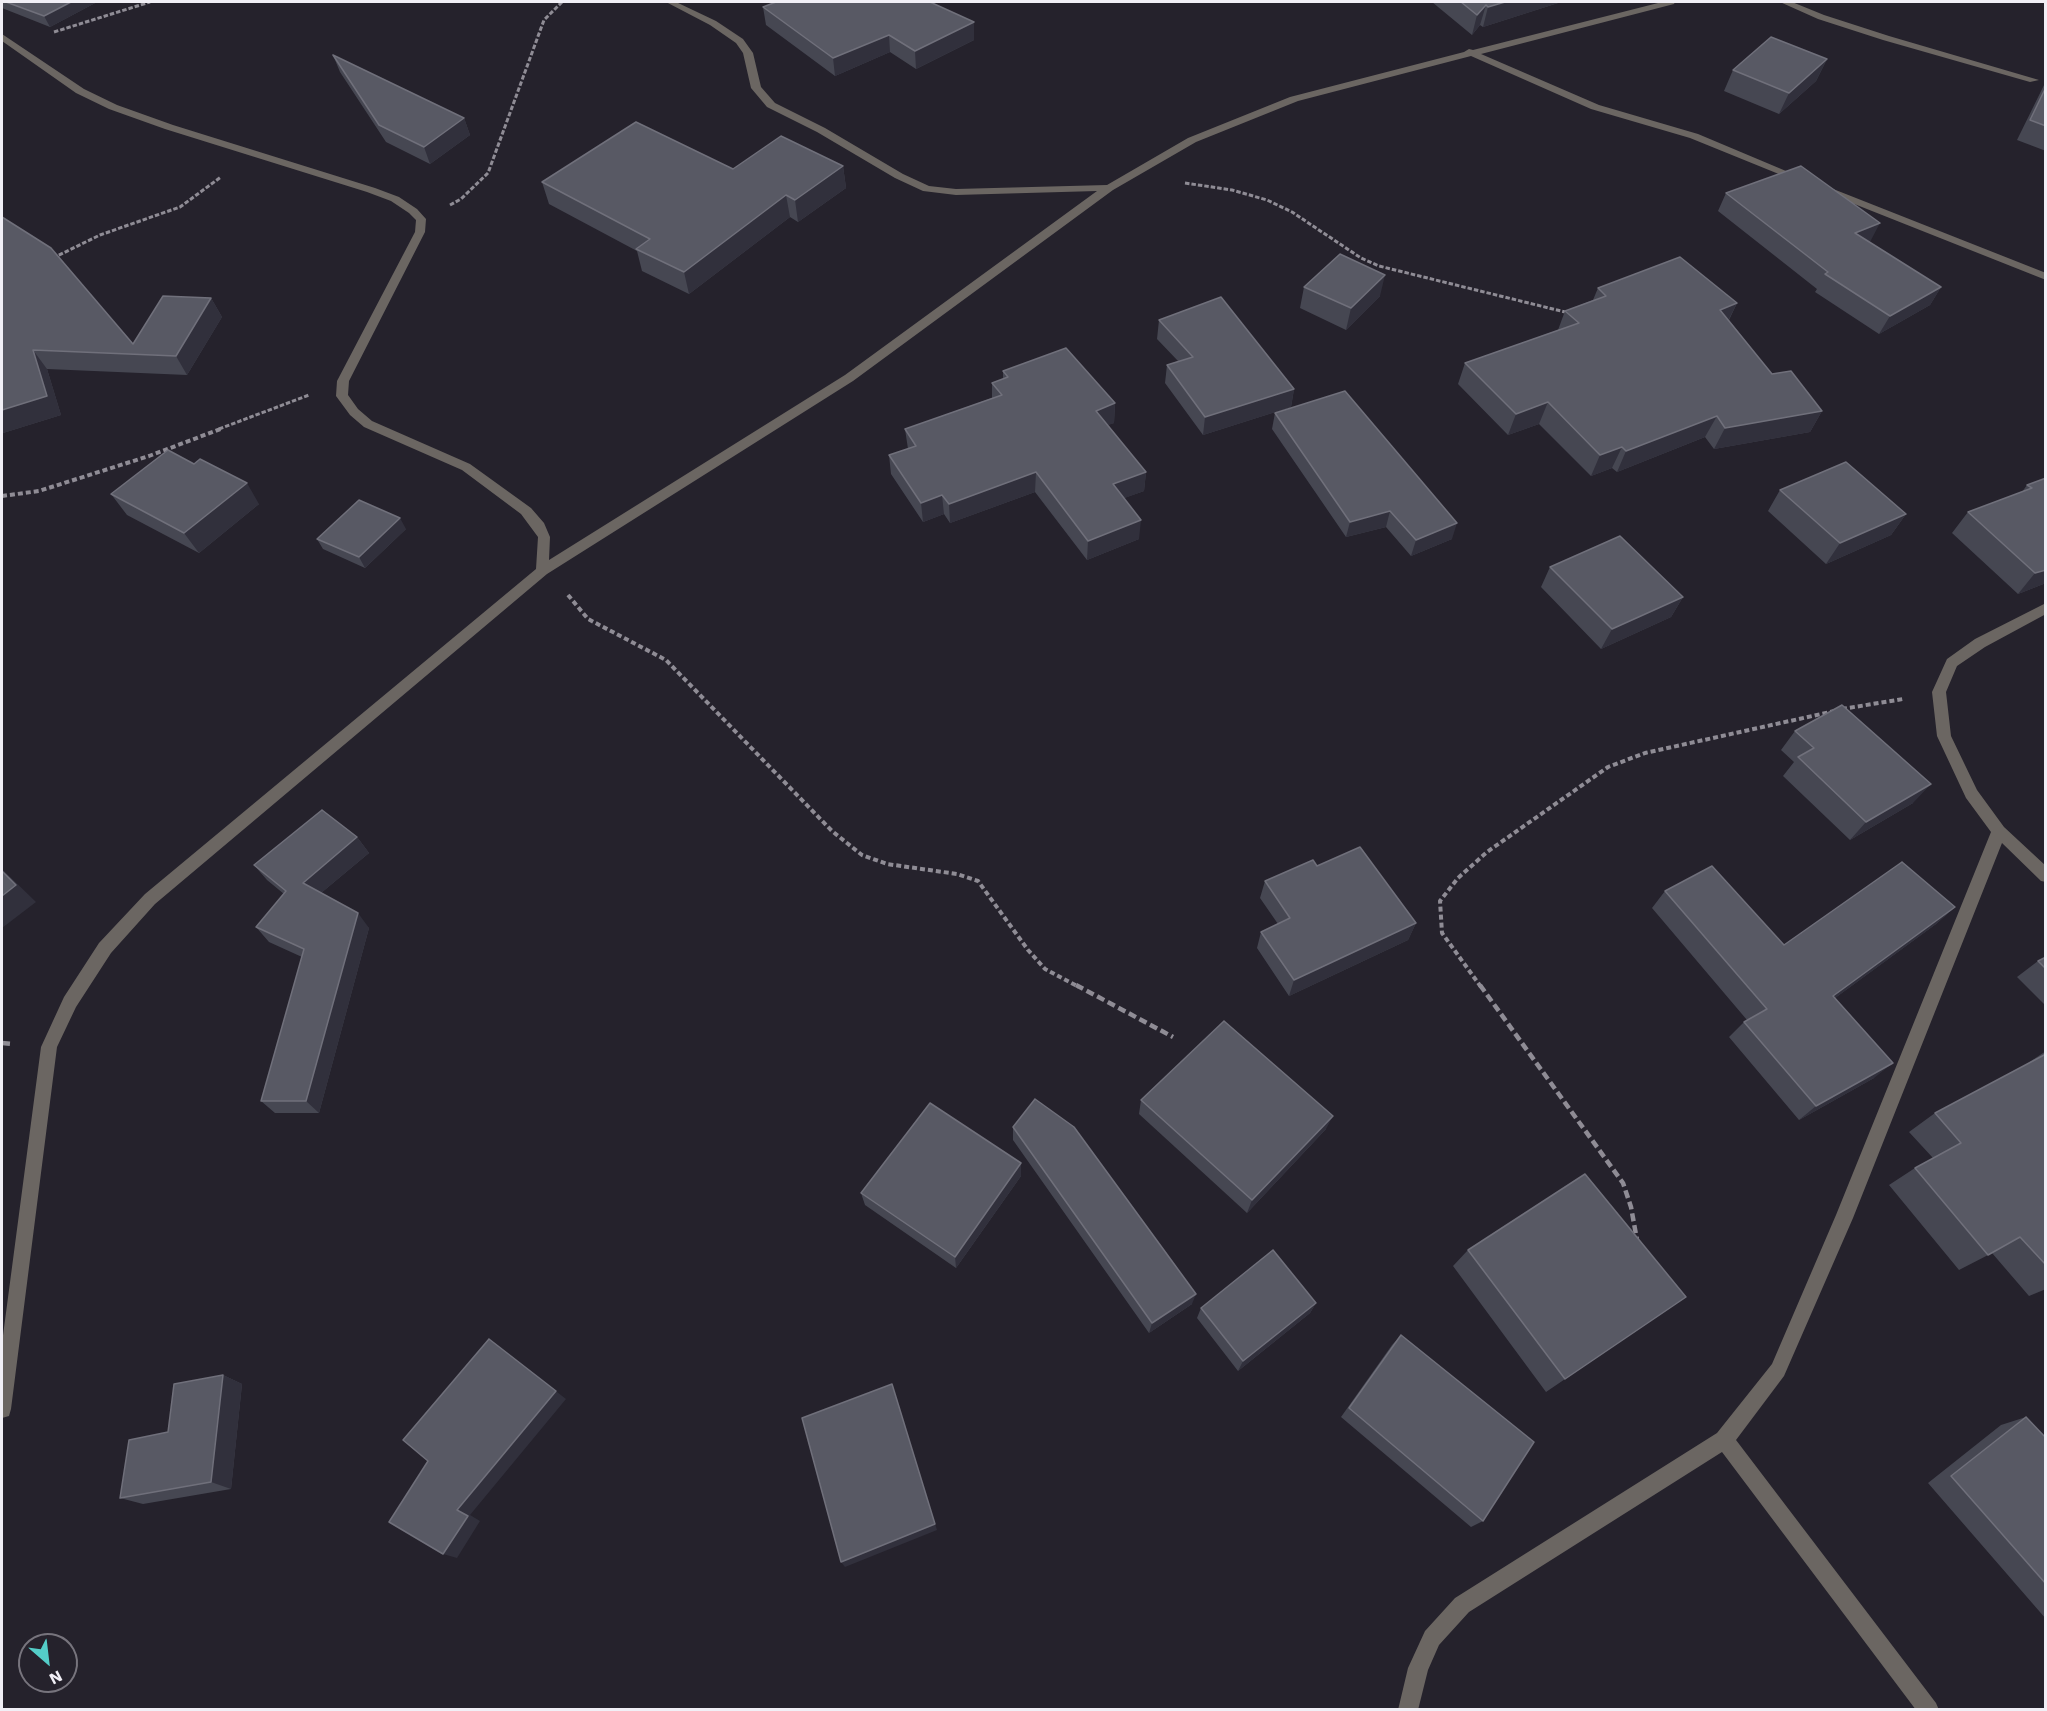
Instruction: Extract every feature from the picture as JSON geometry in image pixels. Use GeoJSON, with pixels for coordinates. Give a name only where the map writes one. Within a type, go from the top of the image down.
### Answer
{"type":"FeatureCollection","features":[{"type":"Feature","properties":{"kind":"street"},"geometry":{"type":"LineString","coordinates":[[670,2],[713,22],[740,41],[748,53],[756,88],[771,105],[821,129],[899,176],[927,189],[956,192],[1109,188]]}},
{"type":"Feature","properties":{"kind":"street"},"geometry":{"type":"LineString","coordinates":[[1622,2],[1637,11]]}},
{"type":"Feature","properties":{"kind":"street"},"geometry":{"type":"LineString","coordinates":[[2,1409],[49,1047],[70,1002],[105,948],[150,898],[542,571],[849,378],[1109,188],[1192,140],[1294,99],[1469,52],[1671,2]]}},
{"type":"Feature","properties":{"kind":"street"},"geometry":{"type":"LineString","coordinates":[[1785,2],[1821,17],[1887,38],[2034,80]]}},
{"type":"Feature","properties":{"kind":"street"},"geometry":{"type":"LineString","coordinates":[[2,37],[80,91],[113,107],[395,199],[421,219],[420,232],[343,381],[342,396],[354,412],[368,424],[466,467],[526,511],[544,537],[542,571]]}},
{"type":"Feature","properties":{"kind":"street"},"geometry":{"type":"LineString","coordinates":[[1469,52],[1584,103],[1694,136],[2046,277]]}},
{"type":"Feature","properties":{"kind":"street"},"geometry":{"type":"LineString","coordinates":[[2046,608],[1980,643],[1952,663],[1939,692],[1944,736],[1971,794],[1999,831],[2046,876]]}},
{"type":"Feature","properties":{"kind":"street"},"geometry":{"type":"LineString","coordinates":[[1408,1710],[1418,1668],[1431,1638],[1462,1605],[1725,1440],[1778,1370],[1848,1207],[1999,831]]}},
{"type":"Feature","properties":{"kind":"street"},"geometry":{"type":"LineString","coordinates":[[1725,1440],[1929,1710]]}},
{"type":"Feature","properties":{"kind":"path"},"geometry":{"type":"LineString","coordinates":[[12,45],[150,2]]}},
{"type":"Feature","properties":{"kind":"path"},"geometry":{"type":"LineString","coordinates":[[421,219],[461,199],[488,173],[544,20],[562,2]]}},
{"type":"Feature","properties":{"kind":"path"},"geometry":{"type":"LineString","coordinates":[[44,263],[100,235],[180,207],[253,154]]}},
{"type":"Feature","properties":{"kind":"path"},"geometry":{"type":"LineString","coordinates":[[1131,176],[1252,194],[1292,212],[1361,258],[1380,266],[1564,312]]}},
{"type":"Feature","properties":{"kind":"path"},"geometry":{"type":"LineString","coordinates":[[2,496],[39,491],[148,456],[343,381]]}},
{"type":"Feature","properties":{"kind":"path"},"geometry":{"type":"LineString","coordinates":[[566,556],[563,587],[588,619],[666,660],[832,831],[862,855],[888,864],[957,874],[978,881],[1028,950],[1045,969],[1173,1037]]}},
{"type":"Feature","properties":{"kind":"path"},"geometry":{"type":"LineString","coordinates":[[1638,1246],[1631,1206],[1623,1183],[1442,933],[1440,901],[1458,878],[1487,852],[1608,767],[1645,753],[1844,709],[1939,692]]}},
{"type":"Feature","properties":{"kind":"building"},"geometry":{"type":"Polygon","coordinates":[[[6,2],[71,2],[44,16],[6,2]]]}},
{"type":"Feature","properties":{"kind":"building"},"geometry":{"type":"Polygon","coordinates":[[[776,2],[930,2],[974,22],[915,51],[889,35],[833,58],[763,7],[776,2]]]}},
{"type":"Feature","properties":{"kind":"building"},"geometry":{"type":"Polygon","coordinates":[[[1461,2],[1505,2],[1488,7],[1486,5],[1477,15],[1461,2]]]}},
{"type":"Feature","properties":{"kind":"building"},"geometry":{"type":"Polygon","coordinates":[[[1771,37],[1827,59],[1789,93],[1733,70],[1771,37]]]}},
{"type":"Feature","properties":{"kind":"building"},"geometry":{"type":"Polygon","coordinates":[[[333,55],[464,118],[424,147],[379,125],[333,55]]]}},
{"type":"Feature","properties":{"kind":"building"},"geometry":{"type":"Polygon","coordinates":[[[2046,87],[2046,126],[2030,120],[2046,87]]]}},
{"type":"Feature","properties":{"kind":"building"},"geometry":{"type":"Polygon","coordinates":[[[636,122],[733,169],[781,136],[843,166],[795,200],[786,195],[684,272],[636,249],[650,239],[542,182],[636,122]]]}},
{"type":"Feature","properties":{"kind":"building"},"geometry":{"type":"Polygon","coordinates":[[[1801,166],[1880,223],[1855,233],[1941,287],[1890,316],[1825,274],[1828,272],[1726,193],[1801,166]]]}},
{"type":"Feature","properties":{"kind":"building"},"geometry":{"type":"Polygon","coordinates":[[[2,217],[51,248],[133,344],[163,296],[211,298],[176,356],[33,350],[47,396],[2,410],[2,217]]]}},
{"type":"Feature","properties":{"kind":"building"},"geometry":{"type":"Polygon","coordinates":[[[1340,254],[1385,275],[1351,308],[1304,287],[1340,254]]]}},
{"type":"Feature","properties":{"kind":"building"},"geometry":{"type":"Polygon","coordinates":[[[1680,257],[1737,303],[1720,310],[1772,374],[1791,371],[1822,411],[1725,428],[1717,416],[1626,451],[1622,447],[1600,455],[1548,402],[1516,414],[1465,363],[1579,323],[1565,311],[1606,296],[1598,288],[1680,257]]]}},
{"type":"Feature","properties":{"kind":"building"},"geometry":{"type":"Polygon","coordinates":[[[1221,297],[1294,389],[1205,417],[1167,365],[1193,357],[1159,320],[1221,297]]]}},
{"type":"Feature","properties":{"kind":"building"},"geometry":{"type":"Polygon","coordinates":[[[1066,348],[1115,403],[1096,411],[1146,472],[1113,484],[1141,520],[1088,541],[1036,472],[949,504],[942,495],[921,503],[889,455],[916,446],[905,429],[1002,395],[992,383],[1008,377],[1003,371],[1066,348]]]}},
{"type":"Feature","properties":{"kind":"building"},"geometry":{"type":"Polygon","coordinates":[[[1345,391],[1457,523],[1416,540],[1390,511],[1350,522],[1275,413],[1345,391]]]}},
{"type":"Feature","properties":{"kind":"building"},"geometry":{"type":"Polygon","coordinates":[[[168,450],[194,464],[200,459],[247,483],[184,533],[111,494],[168,450]]]}},
{"type":"Feature","properties":{"kind":"building"},"geometry":{"type":"Polygon","coordinates":[[[1846,462],[1906,514],[1840,543],[1780,490],[1846,462]]]}},
{"type":"Feature","properties":{"kind":"building"},"geometry":{"type":"Polygon","coordinates":[[[2046,478],[2046,570],[2035,573],[1968,512],[2032,488],[2027,485],[2046,478]]]}},
{"type":"Feature","properties":{"kind":"building"},"geometry":{"type":"Polygon","coordinates":[[[359,500],[400,518],[359,557],[317,539],[359,500]]]}},
{"type":"Feature","properties":{"kind":"building"},"geometry":{"type":"Polygon","coordinates":[[[1620,536],[1683,597],[1612,629],[1550,567],[1620,536]]]}},
{"type":"Feature","properties":{"kind":"building"},"geometry":{"type":"Polygon","coordinates":[[[1842,705],[1931,784],[1866,822],[1798,757],[1814,748],[1795,731],[1842,705]]]}},
{"type":"Feature","properties":{"kind":"building"},"geometry":{"type":"Polygon","coordinates":[[[322,810],[357,837],[303,883],[358,913],[306,1101],[261,1101],[304,949],[256,927],[286,891],[254,865],[322,810]]]}},
{"type":"Feature","properties":{"kind":"building"},"geometry":{"type":"Polygon","coordinates":[[[1360,847],[1416,923],[1294,980],[1261,932],[1290,918],[1265,881],[1313,860],[1317,866],[1360,847]]]}},
{"type":"Feature","properties":{"kind":"building"},"geometry":{"type":"Polygon","coordinates":[[[1902,862],[1955,907],[1833,996],[1893,1063],[1816,1106],[1744,1022],[1767,1009],[1665,891],[1712,866],[1784,945],[1902,862]]]}},
{"type":"Feature","properties":{"kind":"building"},"geometry":{"type":"Polygon","coordinates":[[[2,871],[16,885],[2,896],[2,871]]]}},
{"type":"Feature","properties":{"kind":"building"},"geometry":{"type":"Polygon","coordinates":[[[2046,957],[2046,969],[2038,961],[2046,957]]]}},
{"type":"Feature","properties":{"kind":"building"},"geometry":{"type":"Polygon","coordinates":[[[1224,1021],[1333,1116],[1252,1200],[1141,1100],[1224,1021]]]}},
{"type":"Feature","properties":{"kind":"building"},"geometry":{"type":"Polygon","coordinates":[[[2046,1054],[2046,1265],[2020,1237],[1988,1255],[1915,1168],[1961,1143],[1935,1113],[2046,1054]]]}},
{"type":"Feature","properties":{"kind":"building"},"geometry":{"type":"Polygon","coordinates":[[[1035,1099],[1074,1127],[1196,1294],[1152,1323],[1013,1127],[1035,1099]]]}},
{"type":"Feature","properties":{"kind":"building"},"geometry":{"type":"Polygon","coordinates":[[[930,1103],[1021,1163],[955,1257],[861,1193],[930,1103]]]}},
{"type":"Feature","properties":{"kind":"building"},"geometry":{"type":"Polygon","coordinates":[[[1585,1174],[1686,1297],[1565,1379],[1468,1250],[1585,1174]]]}},
{"type":"Feature","properties":{"kind":"building"},"geometry":{"type":"Polygon","coordinates":[[[1273,1250],[1316,1303],[1243,1361],[1201,1308],[1273,1250]]]}},
{"type":"Feature","properties":{"kind":"building"},"geometry":{"type":"Polygon","coordinates":[[[1401,1335],[1534,1442],[1483,1521],[1349,1408],[1401,1335]]]}},
{"type":"Feature","properties":{"kind":"building"},"geometry":{"type":"Polygon","coordinates":[[[489,1339],[556,1391],[457,1510],[468,1516],[443,1554],[389,1522],[428,1461],[403,1440],[489,1339]]]}},
{"type":"Feature","properties":{"kind":"building"},"geometry":{"type":"Polygon","coordinates":[[[223,1375],[211,1482],[120,1498],[129,1440],[168,1432],[174,1384],[223,1375]]]}},
{"type":"Feature","properties":{"kind":"building"},"geometry":{"type":"Polygon","coordinates":[[[892,1384],[935,1524],[841,1562],[802,1418],[892,1384]]]}},
{"type":"Feature","properties":{"kind":"building"},"geometry":{"type":"Polygon","coordinates":[[[2026,1417],[2046,1438],[2046,1584],[1951,1476],[2026,1417]]]}}]}
